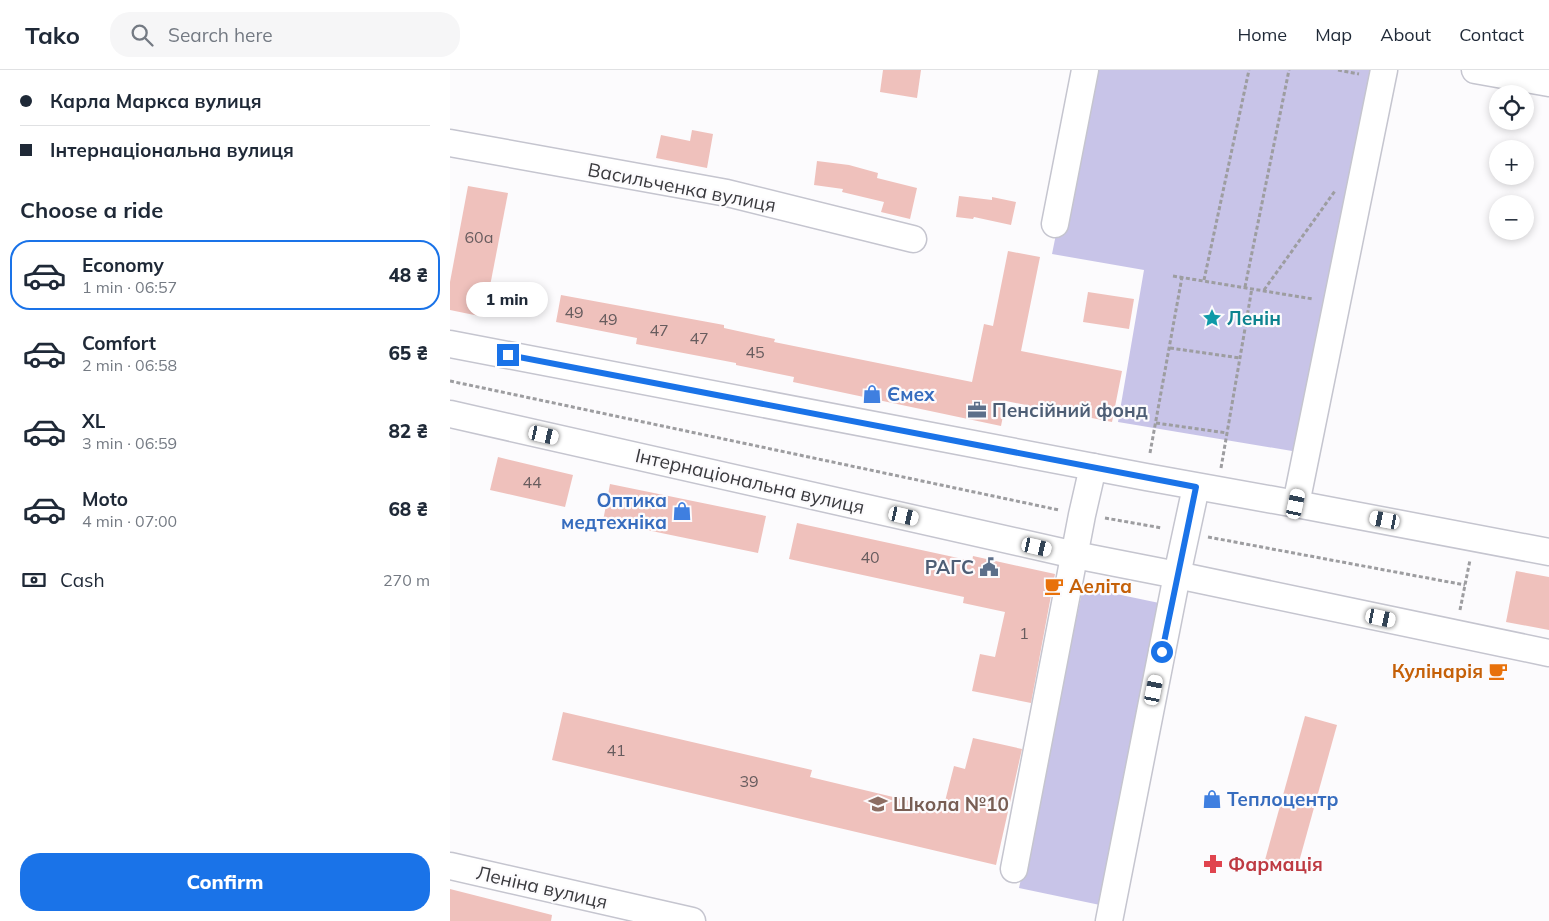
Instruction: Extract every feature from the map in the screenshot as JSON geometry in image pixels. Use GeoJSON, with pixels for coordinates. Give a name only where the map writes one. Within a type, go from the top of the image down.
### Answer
{"type":"FeatureCollection","features":[{"type":"Feature","properties":{"kind":"street"},"geometry":{"type":"LineString","coordinates":[[1055,224],[1085,70]]}},
{"type":"Feature","properties":{"kind":"street"},"geometry":{"type":"LineString","coordinates":[[1475,70],[1549,83]]}},
{"type":"Feature","properties":{"kind":"street"},"geometry":{"type":"LineString","coordinates":[[1296,504],[1337,303],[1376,73]]}},
{"type":"Feature","properties":{"kind":"street","name":"Васильченка вулиця"},"geometry":{"type":"LineString","coordinates":[[450,143],[727,193],[913,239]]}},
{"type":"Feature","properties":{"kind":"street"},"geometry":{"type":"LineString","coordinates":[[450,344],[1207,489],[1549,552]]}},
{"type":"Feature","properties":{"kind":"street","name":"Інтернаціональна вулиця"},"geometry":{"type":"LineString","coordinates":[[450,414],[1075,555],[1549,653]]}},
{"type":"Feature","properties":{"kind":"street"},"geometry":{"type":"LineString","coordinates":[[1014,868],[1082,514],[1093,467]]}},
{"type":"Feature","properties":{"kind":"street"},"geometry":{"type":"LineString","coordinates":[[1109,921],[1186,532],[1207,489]]}},
{"type":"Feature","properties":{"kind":"street","name":"Леніна вулиця"},"geometry":{"type":"LineString","coordinates":[[450,866],[692,921]]}},
{"type":"Feature","properties":{"kind":"path"},"geometry":{"type":"LineString","coordinates":[[1204,280],[1250,70]]}},
{"type":"Feature","properties":{"kind":"path"},"geometry":{"type":"LineString","coordinates":[[1245,287],[1289,70]]}},
{"type":"Feature","properties":{"kind":"path"},"geometry":{"type":"LineString","coordinates":[[1338,70],[1376,73]]}},
{"type":"Feature","properties":{"kind":"path"},"geometry":{"type":"LineString","coordinates":[[1264,290],[1336,190]]}},
{"type":"Feature","properties":{"kind":"path"},"geometry":{"type":"LineString","coordinates":[[1173,276],[1337,303]]}},
{"type":"Feature","properties":{"kind":"path"},"geometry":{"type":"LineString","coordinates":[[1146,477],[1182,277]]}},
{"type":"Feature","properties":{"kind":"path"},"geometry":{"type":"LineString","coordinates":[[1207,489],[1227,434],[1252,288]]}},
{"type":"Feature","properties":{"kind":"path"},"geometry":{"type":"LineString","coordinates":[[1170,348],[1240,358]]}},
{"type":"Feature","properties":{"kind":"path"},"geometry":{"type":"LineString","coordinates":[[450,381],[1082,514],[1465,585]]}},
{"type":"Feature","properties":{"kind":"path"},"geometry":{"type":"LineString","coordinates":[[1156,423],[1227,434]]}},
{"type":"Feature","properties":{"kind":"path"},"geometry":{"type":"LineString","coordinates":[[1456,633],[1475,537]]}},
{"type":"Feature","properties":{"kind":"shaded area"},"geometry":{"type":"Polygon","coordinates":[[[1089,70],[1377,70],[1298,452],[1118,422],[1144,270],[1052,254],[1089,70]]]}},
{"type":"Feature","properties":{"kind":"shaded area"},"geometry":{"type":"Polygon","coordinates":[[[1083,587],[1164,604],[1100,905],[1019,888],[1083,587]]]}},
{"type":"Feature","properties":{"kind":"building"},"geometry":{"type":"Polygon","coordinates":[[[883,70],[921,70],[917,98],[880,92],[883,70]]]}},
{"type":"Feature","properties":{"kind":"building"},"geometry":{"type":"Polygon","coordinates":[[[692,130],[713,134],[707,168],[656,158],[661,135],[690,141],[692,130]]]}},
{"type":"Feature","properties":{"kind":"building"},"geometry":{"type":"Polygon","coordinates":[[[817,161],[849,165],[878,173],[877,178],[917,188],[910,219],[881,212],[884,202],[842,192],[843,189],[814,185],[817,161]]]}},
{"type":"Feature","properties":{"kind":"building"},"geometry":{"type":"Polygon","coordinates":[[[468,186],[508,193],[484,317],[450,310],[450,282],[468,186]]]}},
{"type":"Feature","properties":{"kind":"building"},"geometry":{"type":"Polygon","coordinates":[[[959,196],[992,200],[992,197],[1016,202],[1011,225],[974,217],[973,219],[956,217],[959,196]]]}},
{"type":"Feature","properties":{"kind":"building"},"geometry":{"type":"Polygon","coordinates":[[[1008,251],[1040,257],[1021,351],[1122,371],[1112,422],[1006,401],[1001,426],[793,382],[794,377],[736,365],[736,363],[636,344],[637,338],[556,322],[561,295],[724,325],[724,328],[775,339],[774,342],[972,382],[984,324],[993,326],[1008,251]]]}},
{"type":"Feature","properties":{"kind":"building"},"geometry":{"type":"Polygon","coordinates":[[[1088,292],[1134,299],[1129,329],[1083,322],[1088,292]]]}},
{"type":"Feature","properties":{"kind":"building"},"geometry":{"type":"Polygon","coordinates":[[[498,457],[573,475],[565,507],[490,490],[498,457]]]}},
{"type":"Feature","properties":{"kind":"building"},"geometry":{"type":"Polygon","coordinates":[[[610,484],[766,516],[758,553],[603,521],[610,484]]]}},
{"type":"Feature","properties":{"kind":"building"},"geometry":{"type":"Polygon","coordinates":[[[797,523],[972,561],[973,556],[1055,574],[1031,703],[972,691],[980,654],[995,657],[1005,612],[963,603],[964,597],[789,559],[797,523]]]}},
{"type":"Feature","properties":{"kind":"building"},"geometry":{"type":"Polygon","coordinates":[[[1516,571],[1549,577],[1549,630],[1506,622],[1516,571]]]}},
{"type":"Feature","properties":{"kind":"building"},"geometry":{"type":"Polygon","coordinates":[[[563,712],[812,770],[810,777],[943,809],[954,766],[965,769],[973,738],[1022,749],[996,865],[552,760],[563,712]]]}},
{"type":"Feature","properties":{"kind":"building"},"geometry":{"type":"Polygon","coordinates":[[[1305,716],[1337,725],[1297,869],[1265,860],[1305,716]]]}},
{"type":"Feature","properties":{"kind":"building"},"geometry":{"type":"Polygon","coordinates":[[[450,889],[552,915],[551,921],[450,921],[450,889]]]}},
{"type":"Feature","properties":{"kind":"place","name":"Ленін"},"geometry":{"type":"Point","coordinates":[1212,318]}},
{"type":"Feature","properties":{"kind":"place","name":"Ємех"},"geometry":{"type":"Point","coordinates":[872,394]}},
{"type":"Feature","properties":{"kind":"place","name":"Пенсійний фонд"},"geometry":{"type":"Point","coordinates":[977,410]}},
{"type":"Feature","properties":{"kind":"place","name":"Оптика медтехніка"},"geometry":{"type":"Point","coordinates":[682,511]}},
{"type":"Feature","properties":{"kind":"place","name":"РАГС"},"geometry":{"type":"Point","coordinates":[989,567]}},
{"type":"Feature","properties":{"kind":"place","name":"Аеліта"},"geometry":{"type":"Point","coordinates":[1054,586]}},
{"type":"Feature","properties":{"kind":"place","name":"Кулінарія"},"geometry":{"type":"Point","coordinates":[1498,671]}},
{"type":"Feature","properties":{"kind":"place","name":"Теплоцентр"},"geometry":{"type":"Point","coordinates":[1212,799]}},
{"type":"Feature","properties":{"kind":"place","name":"Школа №10"},"geometry":{"type":"Point","coordinates":[878,804]}},
{"type":"Feature","properties":{"kind":"place","name":"Фармація"},"geometry":{"type":"Point","coordinates":[1213,864]}},
{"type":"Feature","properties":{"kind":"route"},"geometry":{"type":"LineString","coordinates":[[508,355],[1196,487],[1162,652]]}}]}
